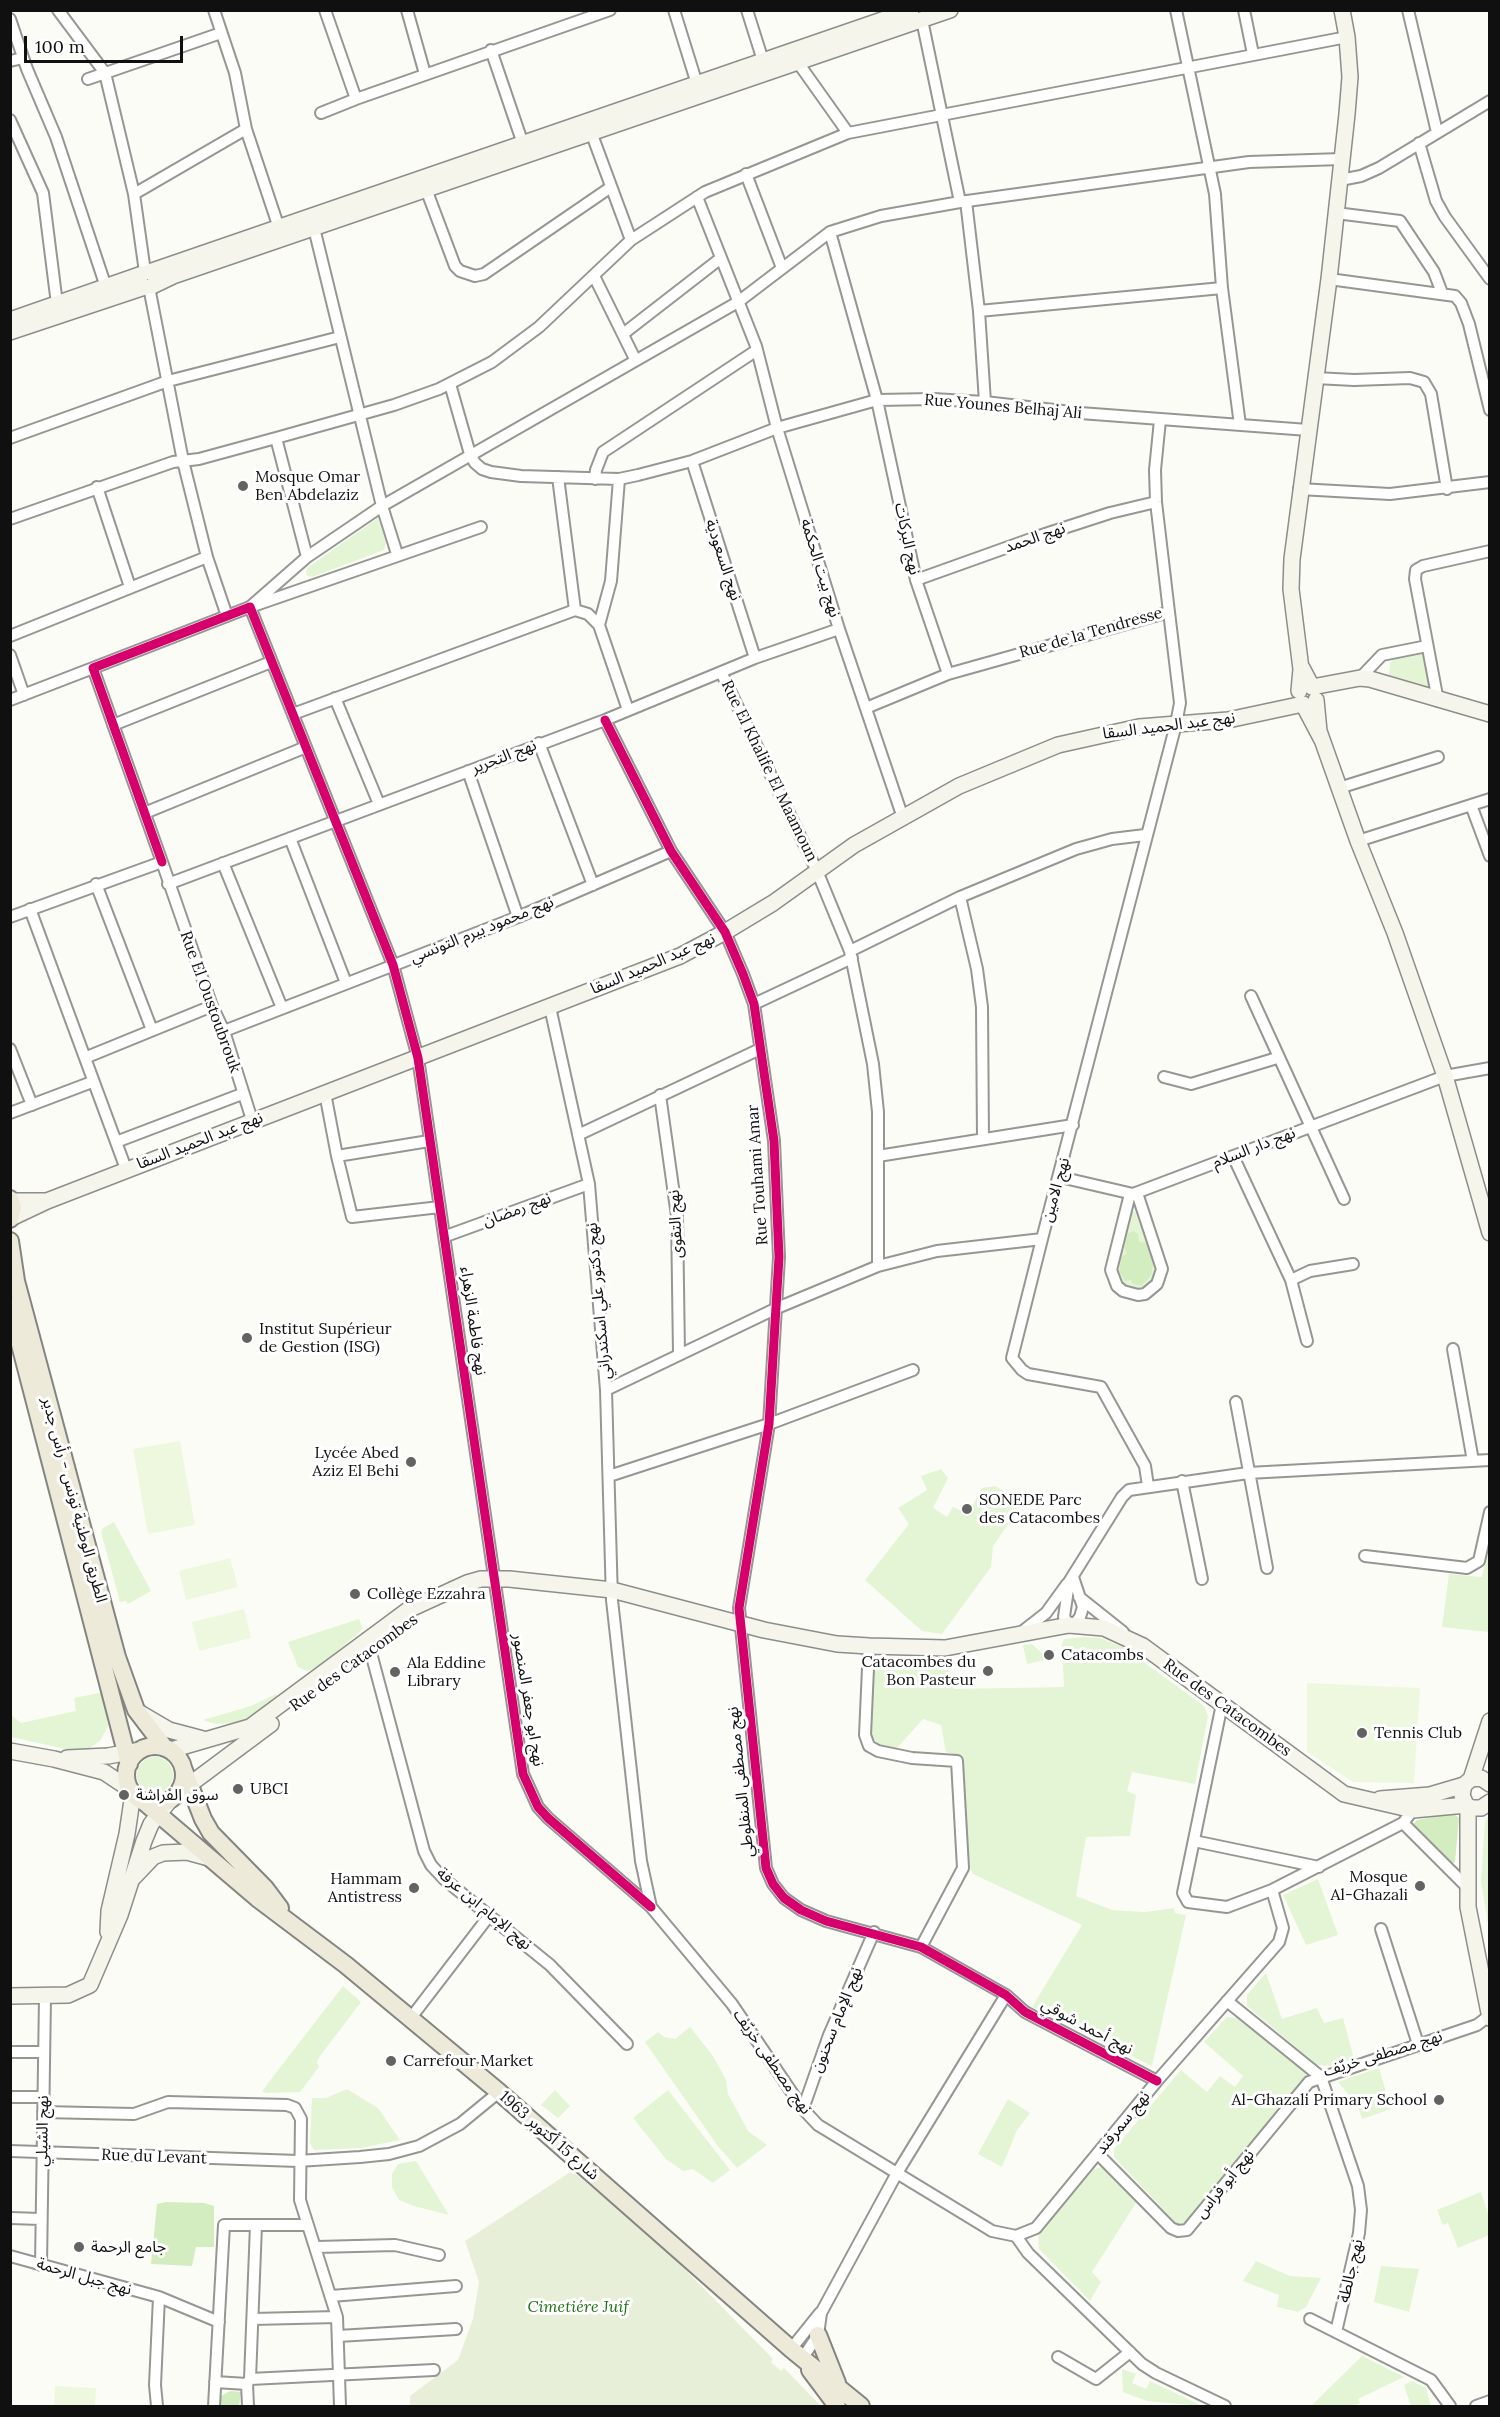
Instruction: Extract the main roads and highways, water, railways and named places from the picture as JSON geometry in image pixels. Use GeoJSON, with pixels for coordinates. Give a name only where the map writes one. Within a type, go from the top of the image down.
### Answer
{"type":"FeatureCollection","features":[{"type":"Feature","properties":{"kind":"main road"},"geometry":{"type":"LineString","coordinates":[[10,332],[279,228],[697,84],[794,57],[917,15],[950,10]]}},
{"type":"Feature","properties":{"kind":"main road"},"geometry":{"type":"LineString","coordinates":[[1342,10],[1350,77],[1329,279],[1299,489],[1291,589],[1299,660],[1322,740],[1358,842],[1395,933],[1445,1076],[1489,1232]]}},
{"type":"Feature","properties":{"kind":"main road"},"geometry":{"type":"LineString","coordinates":[[10,320],[106,287],[173,276],[591,132],[764,66]]}},
{"type":"Feature","properties":{"kind":"main road","name":"نهج عبد الحميد السقا"},"geometry":{"type":"LineString","coordinates":[[11,1219],[47,1201],[126,1169],[680,956],[773,903],[854,845],[958,786],[1058,745],[1139,727],[1228,720],[1278,708],[1338,683],[1360,678],[1490,714]]}},
{"type":"Feature","properties":{"kind":"main road"},"geometry":{"type":"LineString","coordinates":[[11,1219],[11,1200],[47,1201]]}},
{"type":"Feature","properties":{"kind":"main road","name":"الطريق الوطنية تونس - رأس جدير"},"geometry":{"type":"LineString","coordinates":[[10,1241],[16,1281],[117,1657],[136,1710],[168,1749]]}},
{"type":"Feature","properties":{"kind":"main road","name":"الطريق الوطنية تونس - رأس جدير"},"geometry":{"type":"LineString","coordinates":[[10,1306],[132,1756]]}},
{"type":"Feature","properties":{"kind":"main road","name":"Rue des Catacombes"},"geometry":{"type":"LineString","coordinates":[[168,1749],[250,1727],[369,1642],[421,1613],[469,1591],[495,1584],[612,1595],[740,1625],[837,1644],[945,1648],[1071,1625],[1104,1628],[1130,1638],[1338,1790],[1366,1800],[1412,1803]]}},
{"type":"Feature","properties":{"kind":"main road","name":"Rue des Catacombes"},"geometry":{"type":"LineString","coordinates":[[108,1938],[120,1915],[144,1841],[158,1814],[180,1786],[369,1642]]}},
{"type":"Feature","properties":{"kind":"main road"},"geometry":{"type":"LineString","coordinates":[[136,1710],[169,1730],[206,1739]]}},
{"type":"Feature","properties":{"kind":"main road"},"geometry":{"type":"LineString","coordinates":[[1476,1805],[1462,1795],[1478,1782],[1489,1721]]}},
{"type":"Feature","properties":{"kind":"main road"},"geometry":{"type":"LineString","coordinates":[[10,1751],[104,1772],[152,1804],[180,1786],[168,1749],[149,1747],[132,1756],[54,1759]]}},
{"type":"Feature","properties":{"kind":"main road"},"geometry":{"type":"LineString","coordinates":[[10,1996],[45,1997],[77,1993],[90,1985],[102,1960],[108,1938],[109,1911],[135,1794],[127,1777],[132,1756]]}},
{"type":"Feature","properties":{"kind":"main road"},"geometry":{"type":"LineString","coordinates":[[1412,1803],[1430,1795],[1478,1782]]}},
{"type":"Feature","properties":{"kind":"main road","name":"شارع 15 أكتوبر 1963"},"geometry":{"type":"LineString","coordinates":[[180,1786],[211,1833],[265,1888],[290,1921]]}},
{"type":"Feature","properties":{"kind":"main road","name":"شارع 15 أكتوبر 1963"},"geometry":{"type":"LineString","coordinates":[[135,1794],[257,1898],[290,1921],[499,2092],[796,2354],[839,2386],[861,2406]]}},
{"type":"Feature","properties":{"kind":"main road"},"geometry":{"type":"LineString","coordinates":[[1412,1803],[1476,1805]]}},
{"type":"Feature","properties":{"kind":"main road"},"geometry":{"type":"LineString","coordinates":[[1476,1805],[1467,1860],[1466,1886],[1489,2016]]}},
{"type":"Feature","properties":{"kind":"main road"},"geometry":{"type":"LineString","coordinates":[[129,1883],[153,1857],[163,1853],[187,1852],[216,1862]]}},
{"type":"Feature","properties":{"kind":"main road"},"geometry":{"type":"LineString","coordinates":[[818,2335],[828,2366],[839,2386]]}},
{"type":"Feature","properties":{"kind":"main road","name":"شارع 15 أكتوبر 1963"},"geometry":{"type":"LineString","coordinates":[[796,2354],[837,2406]]}},
{"type":"Feature","properties":{"kind":"place","name":"Mosque Omar Ben Abdelaziz"},"geometry":{"type":"Point","coordinates":[243,486]}},
{"type":"Feature","properties":{"kind":"place","name":"Institut Supérieur de Gestion (ISG)"},"geometry":{"type":"Point","coordinates":[247,1338]}},
{"type":"Feature","properties":{"kind":"place","name":"Lycée Abed Aziz El Behi"},"geometry":{"type":"Point","coordinates":[411,1462]}},
{"type":"Feature","properties":{"kind":"place","name":"SONEDE Parc des Catacombes"},"geometry":{"type":"Point","coordinates":[967,1509]}},
{"type":"Feature","properties":{"kind":"place","name":"Collège Ezzahra"},"geometry":{"type":"Point","coordinates":[355,1594]}},
{"type":"Feature","properties":{"kind":"place","name":"Catacombs"},"geometry":{"type":"Point","coordinates":[1049,1655]}},
{"type":"Feature","properties":{"kind":"place","name":"Catacombes du Bon Pasteur"},"geometry":{"type":"Point","coordinates":[988,1671]}},
{"type":"Feature","properties":{"kind":"place","name":"Ala Eddine Library"},"geometry":{"type":"Point","coordinates":[395,1672]}},
{"type":"Feature","properties":{"kind":"place","name":"Tennis Club"},"geometry":{"type":"Point","coordinates":[1362,1733]}},
{"type":"Feature","properties":{"kind":"place","name":"UBCI"},"geometry":{"type":"Point","coordinates":[238,1789]}},
{"type":"Feature","properties":{"kind":"place","name":"سوق الفراشة"},"geometry":{"type":"Point","coordinates":[124,1795]}},
{"type":"Feature","properties":{"kind":"place","name":"Mosque Al-Ghazali"},"geometry":{"type":"Point","coordinates":[1420,1886]}},
{"type":"Feature","properties":{"kind":"place","name":"Hammam Antistress"},"geometry":{"type":"Point","coordinates":[414,1888]}},
{"type":"Feature","properties":{"kind":"place","name":"Carrefour Market"},"geometry":{"type":"Point","coordinates":[391,2061]}},
{"type":"Feature","properties":{"kind":"place","name":"Al-Ghazali Primary School"},"geometry":{"type":"Point","coordinates":[1439,2100]}},
{"type":"Feature","properties":{"kind":"place","name":"جامع الرحمة"},"geometry":{"type":"Point","coordinates":[79,2247]}},
{"type":"Feature","properties":{"kind":"park label","name":"Cimetiére Juif"},"geometry":{"type":"Point","coordinates":[578,2307]}}]}
